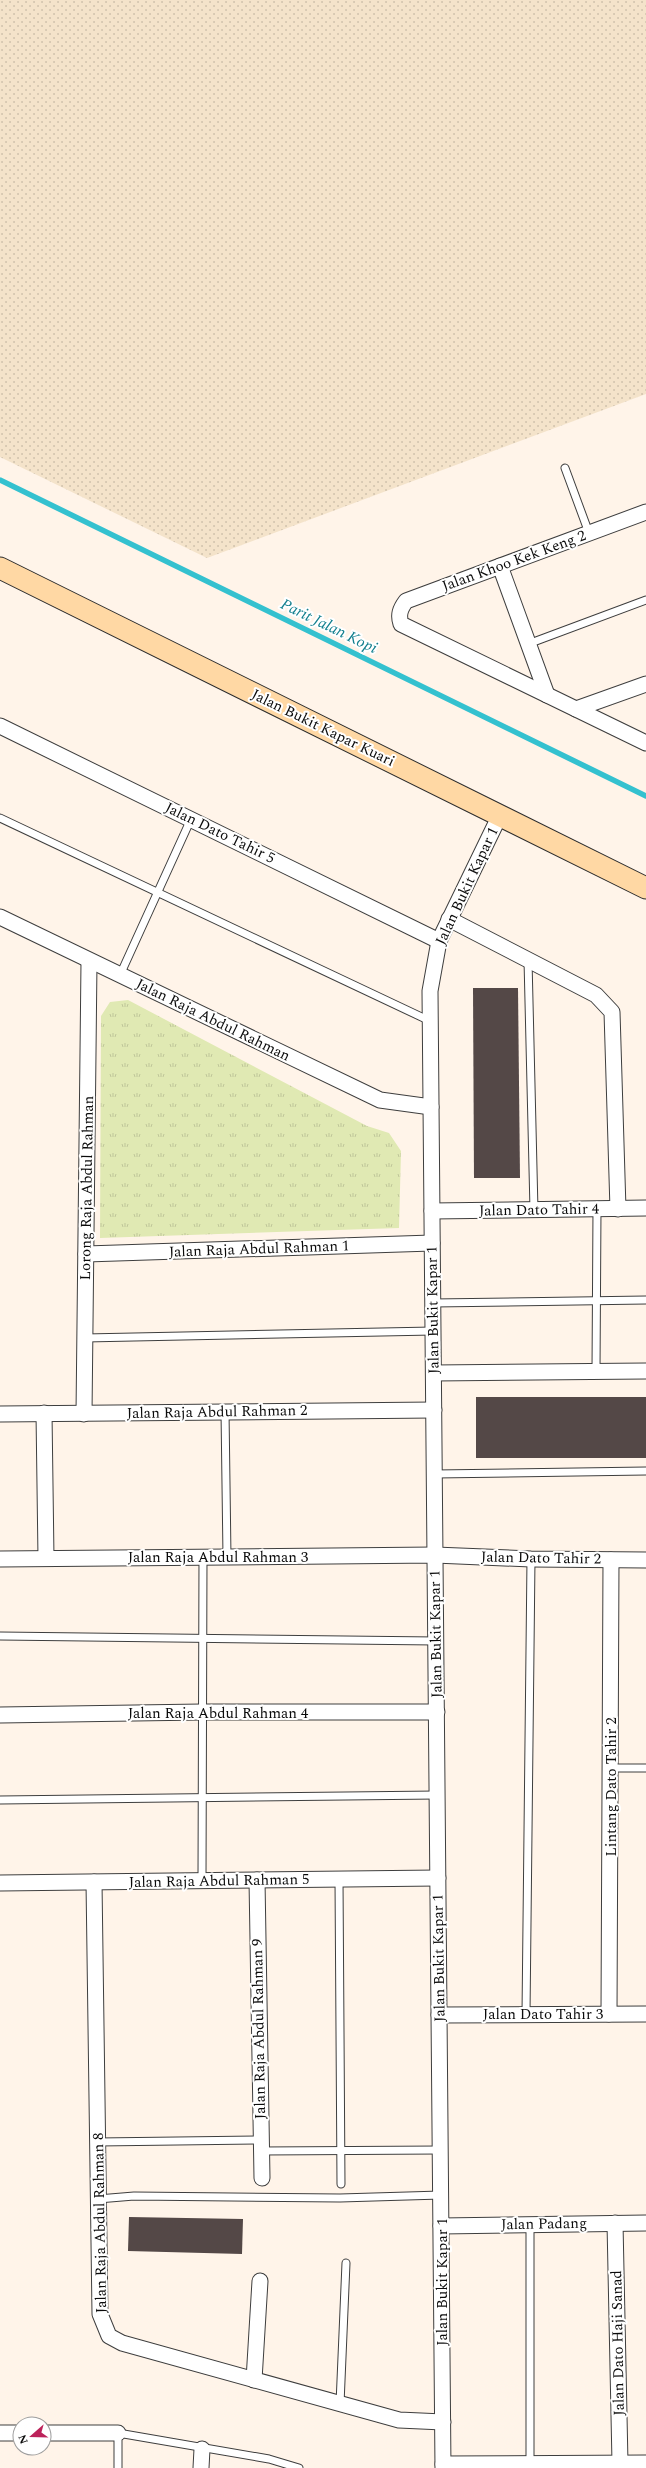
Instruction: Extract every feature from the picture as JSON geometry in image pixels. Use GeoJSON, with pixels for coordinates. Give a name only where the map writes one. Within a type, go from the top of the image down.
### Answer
{"type":"FeatureCollection","features":[{"type":"Feature","properties":{"kind":"street","name":"Jalan Khoo Kek Keng 2"},"geometry":{"type":"LineString","coordinates":[[547,695],[401,624],[398,617],[401,607],[406,601],[646,512]]}},
{"type":"Feature","properties":{"kind":"street"},"geometry":{"type":"LineString","coordinates":[[500,566],[527,644],[547,695],[646,743]]}},
{"type":"Feature","properties":{"kind":"street","name":"Jalan Bukit Kapar Kuari"},"geometry":{"type":"LineString","coordinates":[[0,568],[646,888]]}},
{"type":"Feature","properties":{"kind":"street"},"geometry":{"type":"LineString","coordinates":[[576,709],[646,684]]}},
{"type":"Feature","properties":{"kind":"street","name":"Jalan Dato Tahir 5"},"geometry":{"type":"LineString","coordinates":[[0,726],[439,941]]}},
{"type":"Feature","properties":{"kind":"street","name":"Jalan Bukit Kapar 1"},"geometry":{"type":"LineString","coordinates":[[443,2466],[430,991],[439,941],[500,815]]}},
{"type":"Feature","properties":{"kind":"street","name":"Jalan Raja Abdul Rahman"},"geometry":{"type":"LineString","coordinates":[[0,917],[89,962],[120,975],[380,1100],[431,1107]]}},
{"type":"Feature","properties":{"kind":"street"},"geometry":{"type":"LineString","coordinates":[[449,919],[596,995],[612,1012],[618,1209]]}},
{"type":"Feature","properties":{"kind":"street","name":"Lorong Raja Abdul Rahman"},"geometry":{"type":"LineString","coordinates":[[84,1414],[89,962]]}},
{"type":"Feature","properties":{"kind":"street","name":"Jalan Dato Tahir 4"},"geometry":{"type":"LineString","coordinates":[[432,1211],[646,1208]]}},
{"type":"Feature","properties":{"kind":"street","name":"Jalan Raja Abdul Rahman 1"},"geometry":{"type":"LineString","coordinates":[[86,1254],[432,1243]]}},
{"type":"Feature","properties":{"kind":"street"},"geometry":{"type":"LineString","coordinates":[[434,1373],[646,1371]]}},
{"type":"Feature","properties":{"kind":"street","name":"Jalan Raja Abdul Rahman 2"},"geometry":{"type":"LineString","coordinates":[[0,1414],[434,1410]]}},
{"type":"Feature","properties":{"kind":"street"},"geometry":{"type":"LineString","coordinates":[[44,1413],[46,1558]]}},
{"type":"Feature","properties":{"kind":"street","name":"Jalan Raja Abdul Rahman 3"},"geometry":{"type":"LineString","coordinates":[[0,1559],[435,1555]]}},
{"type":"Feature","properties":{"kind":"street","name":"Jalan Dato Tahir 2"},"geometry":{"type":"LineString","coordinates":[[435,1555],[531,1559],[646,1560]]}},
{"type":"Feature","properties":{"kind":"street","name":"Lintang Dato Tahir 2"},"geometry":{"type":"LineString","coordinates":[[609,2014],[611,1768],[610,1560]]}},
{"type":"Feature","properties":{"kind":"street","name":"Jalan Raja Abdul Rahman 4"},"geometry":{"type":"LineString","coordinates":[[0,1716],[202,1712],[437,1712]]}},
{"type":"Feature","properties":{"kind":"street","name":"Jalan Raja Abdul Rahman 5"},"geometry":{"type":"LineString","coordinates":[[0,1883],[438,1878]]}},
{"type":"Feature","properties":{"kind":"street","name":"Jalan Raja Abdul Rahman 9"},"geometry":{"type":"LineString","coordinates":[[257,1880],[262,2178]]}},
{"type":"Feature","properties":{"kind":"street","name":"Jalan Raja Abdul Rahman 8"},"geometry":{"type":"LineString","coordinates":[[94,1882],[100,2314],[109,2336],[122,2344],[399,2420],[443,2422]]}},
{"type":"Feature","properties":{"kind":"street","name":"Jalan Dato Tahir 3"},"geometry":{"type":"LineString","coordinates":[[439,2015],[646,2014]]}},
{"type":"Feature","properties":{"kind":"street","name":"Jalan Dato Haji Sanad"},"geometry":{"type":"LineString","coordinates":[[615,2223],[620,2463]]}},
{"type":"Feature","properties":{"kind":"street","name":"Jalan Padang"},"geometry":{"type":"LineString","coordinates":[[441,2226],[646,2223]]}},
{"type":"Feature","properties":{"kind":"street"},"geometry":{"type":"LineString","coordinates":[[254,2380],[260,2281]]}},
{"type":"Feature","properties":{"kind":"street"},"geometry":{"type":"LineString","coordinates":[[0,2433],[12,2433]]}},
{"type":"Feature","properties":{"kind":"street"},"geometry":{"type":"LineString","coordinates":[[52,2433],[118,2433]]}},
{"type":"Feature","properties":{"kind":"street"},"geometry":{"type":"LineString","coordinates":[[202,2449],[202,2468]]}},
{"type":"Feature","properties":{"kind":"street"},"geometry":{"type":"LineString","coordinates":[[443,2466],[646,2463]]}},
{"type":"Feature","properties":{"kind":"lane"},"geometry":{"type":"LineString","coordinates":[[565,468],[589,533]]}},
{"type":"Feature","properties":{"kind":"lane"},"geometry":{"type":"LineString","coordinates":[[527,644],[646,600]]}},
{"type":"Feature","properties":{"kind":"lane"},"geometry":{"type":"LineString","coordinates":[[0,818],[158,891],[431,1021]]}},
{"type":"Feature","properties":{"kind":"lane"},"geometry":{"type":"LineString","coordinates":[[120,975],[191,820]]}},
{"type":"Feature","properties":{"kind":"lane"},"geometry":{"type":"LineString","coordinates":[[528,960],[534,1210]]}},
{"type":"Feature","properties":{"kind":"lane"},"geometry":{"type":"LineString","coordinates":[[596,1372],[597,1209]]}},
{"type":"Feature","properties":{"kind":"lane"},"geometry":{"type":"LineString","coordinates":[[433,1303],[646,1300]]}},
{"type":"Feature","properties":{"kind":"lane"},"geometry":{"type":"LineString","coordinates":[[85,1338],[433,1331]]}},
{"type":"Feature","properties":{"kind":"lane"},"geometry":{"type":"LineString","coordinates":[[225,1411],[227,1557]]}},
{"type":"Feature","properties":{"kind":"lane"},"geometry":{"type":"LineString","coordinates":[[434,1474],[646,1471]]}},
{"type":"Feature","properties":{"kind":"lane"},"geometry":{"type":"LineString","coordinates":[[202,1557],[202,1881]]}},
{"type":"Feature","properties":{"kind":"lane"},"geometry":{"type":"LineString","coordinates":[[526,2014],[531,1559]]}},
{"type":"Feature","properties":{"kind":"lane"},"geometry":{"type":"LineString","coordinates":[[0,1636],[436,1641]]}},
{"type":"Feature","properties":{"kind":"lane"},"geometry":{"type":"LineString","coordinates":[[611,1768],[646,1768]]}},
{"type":"Feature","properties":{"kind":"lane"},"geometry":{"type":"LineString","coordinates":[[0,1800],[438,1795]]}},
{"type":"Feature","properties":{"kind":"lane"},"geometry":{"type":"LineString","coordinates":[[339,1879],[341,2184]]}},
{"type":"Feature","properties":{"kind":"lane"},"geometry":{"type":"LineString","coordinates":[[98,2142],[261,2145],[341,2150],[441,2150]]}},
{"type":"Feature","properties":{"kind":"lane"},"geometry":{"type":"LineString","coordinates":[[98,2199],[134,2196],[340,2198],[441,2196]]}},
{"type":"Feature","properties":{"kind":"lane"},"geometry":{"type":"LineString","coordinates":[[530,2224],[530,2464]]}},
{"type":"Feature","properties":{"kind":"lane"},"geometry":{"type":"LineString","coordinates":[[340,2404],[346,2263]]}},
{"type":"Feature","properties":{"kind":"lane"},"geometry":{"type":"LineString","coordinates":[[118,2468],[118,2433],[202,2449],[269,2459],[285,2466],[299,2468]]}},
{"type":"Feature","properties":{"kind":"shaded area"},"geometry":{"type":"Polygon","coordinates":[[[0,0],[646,0],[646,394],[207,558],[0,457],[0,0]]]}},
{"type":"Feature","properties":{"kind":"green space"},"geometry":{"type":"Polygon","coordinates":[[[128,1000],[367,1126],[389,1133],[401,1151],[399,1228],[100,1238],[101,1016],[110,1002],[128,1000]]]}},
{"type":"Feature","properties":{"kind":"building"},"geometry":{"type":"Polygon","coordinates":[[[473,988],[518,988],[520,1178],[474,1178],[473,988]]]}},
{"type":"Feature","properties":{"kind":"building"},"geometry":{"type":"Polygon","coordinates":[[[476,1397],[646,1397],[646,1458],[476,1458],[476,1397]]]}},
{"type":"Feature","properties":{"kind":"building"},"geometry":{"type":"Polygon","coordinates":[[[129,2217],[243,2219],[242,2254],[128,2251],[129,2217]]]}},
{"type":"Feature","properties":{"kind":"waterway","name":"Parit Jalan Kopi"},"geometry":{"type":"LineString","coordinates":[[0,480],[646,796]]}}]}
